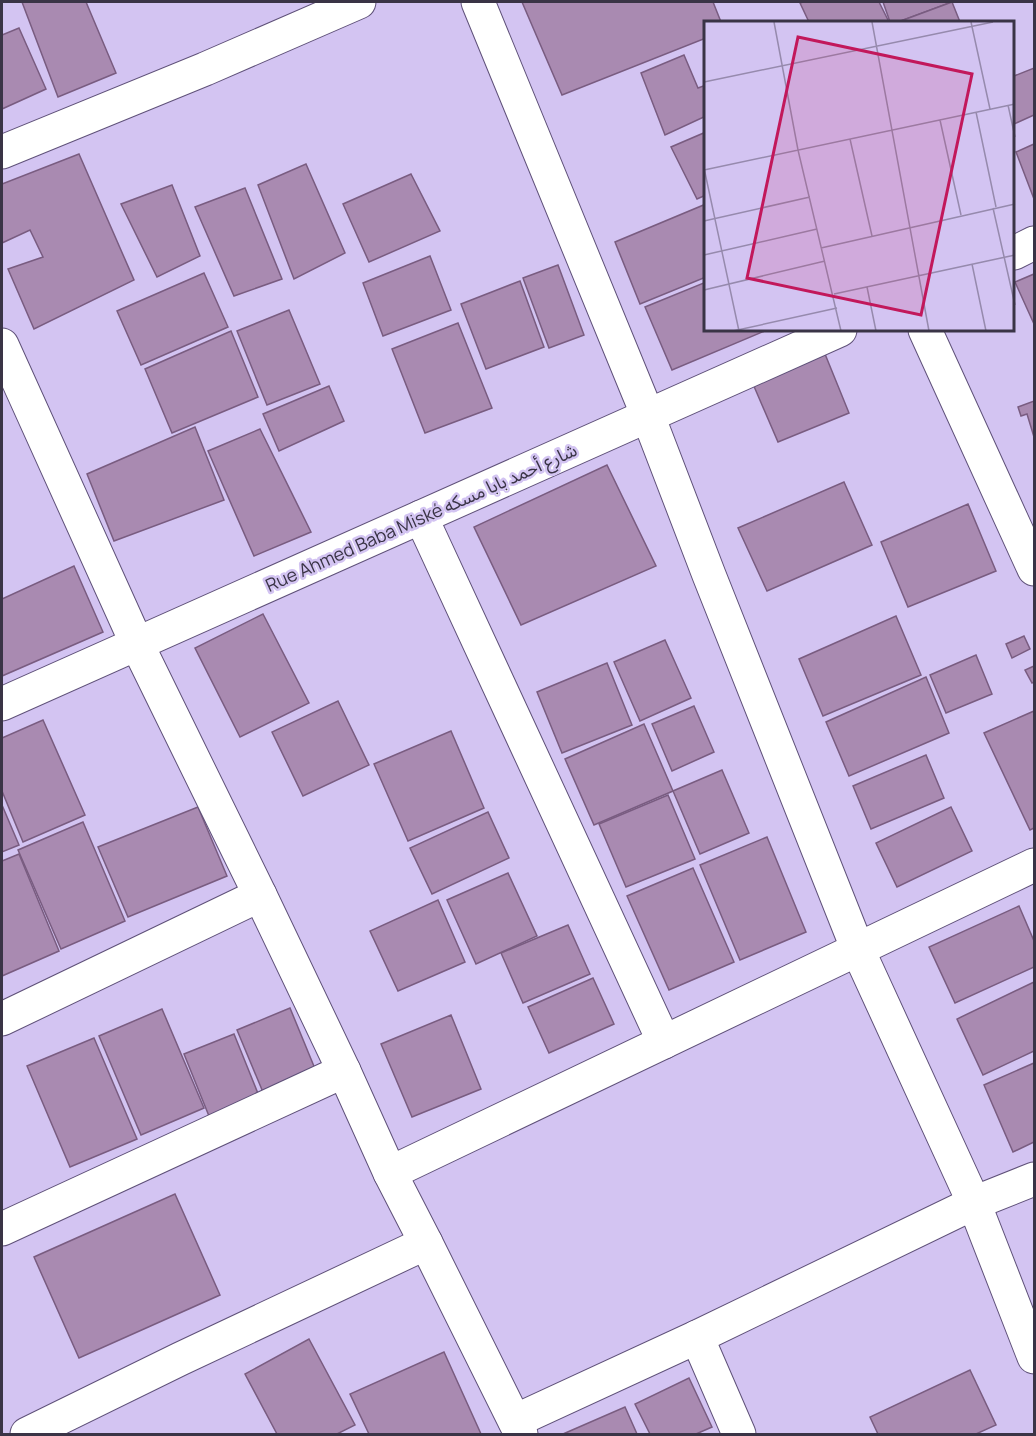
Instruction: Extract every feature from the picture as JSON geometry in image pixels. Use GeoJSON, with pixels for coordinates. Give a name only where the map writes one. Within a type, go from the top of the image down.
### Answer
{"type":"FeatureCollection","features":[{"type":"Feature","properties":{"kind":"street"},"geometry":{"type":"LineString","coordinates":[[2,152],[205,69],[359,2]]}},
{"type":"Feature","properties":{"kind":"street"},"geometry":{"type":"LineString","coordinates":[[478,2],[648,416],[858,950],[974,1203],[1035,1357]]}},
{"type":"Feature","properties":{"kind":"street"},"geometry":{"type":"LineString","coordinates":[[1015,253],[1035,243]]}},
{"type":"Feature","properties":{"kind":"street","name":"Rue Ahmed Baba Miské شارع أحمد بابا مسكه"},"geometry":{"type":"LineString","coordinates":[[2,704],[836,332]]}},
{"type":"Feature","properties":{"kind":"street"},"geometry":{"type":"LineString","coordinates":[[926,332],[1035,569]]}},
{"type":"Feature","properties":{"kind":"street"},"geometry":{"type":"LineString","coordinates":[[2,345],[137,644],[260,895],[390,1173],[518,1428],[697,1337],[974,1203],[1035,1179]]}},
{"type":"Feature","properties":{"kind":"street"},"geometry":{"type":"LineString","coordinates":[[421,517],[664,1042]]}},
{"type":"Feature","properties":{"kind":"street"},"geometry":{"type":"LineString","coordinates":[[390,1173],[1035,865]]}},
{"type":"Feature","properties":{"kind":"street"},"geometry":{"type":"LineString","coordinates":[[2,1019],[260,895]]}},
{"type":"Feature","properties":{"kind":"street"},"geometry":{"type":"LineString","coordinates":[[2,1229],[344,1071]]}},
{"type":"Feature","properties":{"kind":"street"},"geometry":{"type":"LineString","coordinates":[[27,1434],[426,1243]]}},
{"type":"Feature","properties":{"kind":"street"},"geometry":{"type":"LineString","coordinates":[[697,1337],[739,1434]]}},
{"type":"Feature","properties":{"kind":"building"},"geometry":{"type":"Polygon","coordinates":[[[22,2],[86,2],[116,73],[58,97],[22,2]]]}},
{"type":"Feature","properties":{"kind":"building"},"geometry":{"type":"Polygon","coordinates":[[[522,2],[713,2],[721,21],[704,21],[704,39],[562,95],[522,2]]]}},
{"type":"Feature","properties":{"kind":"building"},"geometry":{"type":"Polygon","coordinates":[[[879,2],[888,21],[809,21],[800,3],[879,2]]]}},
{"type":"Feature","properties":{"kind":"building"},"geometry":{"type":"Polygon","coordinates":[[[883,2],[952,2],[901,21],[890,21],[883,2]]]}},
{"type":"Feature","properties":{"kind":"building"},"geometry":{"type":"Polygon","coordinates":[[[952,2],[960,21],[901,21],[952,2]]]}},
{"type":"Feature","properties":{"kind":"building"},"geometry":{"type":"Polygon","coordinates":[[[19,28],[46,89],[2,109],[2,35],[19,28]]]}},
{"type":"Feature","properties":{"kind":"building"},"geometry":{"type":"Polygon","coordinates":[[[684,55],[698,88],[704,86],[704,117],[665,135],[641,73],[684,55]]]}},
{"type":"Feature","properties":{"kind":"building"},"geometry":{"type":"Polygon","coordinates":[[[1034,68],[1034,115],[1015,124],[1015,76],[1034,68]]]}},
{"type":"Feature","properties":{"kind":"building"},"geometry":{"type":"Polygon","coordinates":[[[704,133],[704,196],[697,199],[671,147],[704,133]]]}},
{"type":"Feature","properties":{"kind":"building"},"geometry":{"type":"Polygon","coordinates":[[[1034,144],[1034,199],[1016,152],[1034,144]]]}},
{"type":"Feature","properties":{"kind":"building"},"geometry":{"type":"Polygon","coordinates":[[[79,154],[134,280],[34,329],[8,269],[43,257],[30,230],[2,243],[2,184],[79,154]]]}},
{"type":"Feature","properties":{"kind":"building"},"geometry":{"type":"Polygon","coordinates":[[[306,164],[345,253],[294,279],[258,185],[306,164]]]}},
{"type":"Feature","properties":{"kind":"building"},"geometry":{"type":"Polygon","coordinates":[[[411,174],[440,231],[369,262],[343,204],[411,174]]]}},
{"type":"Feature","properties":{"kind":"building"},"geometry":{"type":"Polygon","coordinates":[[[172,185],[200,256],[157,277],[121,204],[172,185]]]}},
{"type":"Feature","properties":{"kind":"building"},"geometry":{"type":"Polygon","coordinates":[[[245,188],[282,279],[234,296],[195,207],[245,188]]]}},
{"type":"Feature","properties":{"kind":"building"},"geometry":{"type":"Polygon","coordinates":[[[704,205],[704,278],[640,304],[615,242],[704,205]]]}},
{"type":"Feature","properties":{"kind":"building"},"geometry":{"type":"Polygon","coordinates":[[[430,256],[451,310],[383,336],[363,283],[430,256]]]}},
{"type":"Feature","properties":{"kind":"building"},"geometry":{"type":"Polygon","coordinates":[[[558,265],[584,335],[549,348],[523,278],[558,265]]]}},
{"type":"Feature","properties":{"kind":"building"},"geometry":{"type":"Polygon","coordinates":[[[204,273],[228,327],[141,365],[117,311],[204,273]]]}},
{"type":"Feature","properties":{"kind":"building"},"geometry":{"type":"Polygon","coordinates":[[[1034,274],[1034,324],[1015,282],[1034,274]]]}},
{"type":"Feature","properties":{"kind":"building"},"geometry":{"type":"Polygon","coordinates":[[[520,281],[544,347],[486,369],[461,304],[520,281]]]}},
{"type":"Feature","properties":{"kind":"building"},"geometry":{"type":"Polygon","coordinates":[[[704,283],[704,332],[762,332],[672,370],[645,307],[704,283]]]}},
{"type":"Feature","properties":{"kind":"building"},"geometry":{"type":"Polygon","coordinates":[[[289,310],[320,384],[267,405],[237,331],[289,310]]]}},
{"type":"Feature","properties":{"kind":"building"},"geometry":{"type":"Polygon","coordinates":[[[458,323],[492,408],[425,433],[392,349],[458,323]]]}},
{"type":"Feature","properties":{"kind":"building"},"geometry":{"type":"Polygon","coordinates":[[[231,331],[258,397],[172,433],[145,369],[231,331]]]}},
{"type":"Feature","properties":{"kind":"building"},"geometry":{"type":"Polygon","coordinates":[[[825,354],[849,413],[778,442],[753,384],[825,354]]]}},
{"type":"Feature","properties":{"kind":"building"},"geometry":{"type":"Polygon","coordinates":[[[329,386],[344,421],[279,451],[263,414],[329,386]]]}},
{"type":"Feature","properties":{"kind":"building"},"geometry":{"type":"Polygon","coordinates":[[[1034,401],[1034,437],[1027,414],[1021,416],[1018,407],[1034,401]]]}},
{"type":"Feature","properties":{"kind":"building"},"geometry":{"type":"Polygon","coordinates":[[[195,427],[224,500],[114,541],[87,474],[195,427]]]}},
{"type":"Feature","properties":{"kind":"building"},"geometry":{"type":"Polygon","coordinates":[[[260,429],[311,532],[254,556],[208,451],[260,429]]]}},
{"type":"Feature","properties":{"kind":"building"},"geometry":{"type":"Polygon","coordinates":[[[607,465],[656,566],[521,625],[474,527],[607,465]]]}},
{"type":"Feature","properties":{"kind":"building"},"geometry":{"type":"Polygon","coordinates":[[[844,482],[872,545],[767,591],[738,528],[844,482]]]}},
{"type":"Feature","properties":{"kind":"building"},"geometry":{"type":"Polygon","coordinates":[[[968,504],[996,571],[908,607],[881,542],[968,504]]]}},
{"type":"Feature","properties":{"kind":"building"},"geometry":{"type":"Polygon","coordinates":[[[74,566],[103,632],[2,676],[2,599],[74,566]]]}},
{"type":"Feature","properties":{"kind":"building"},"geometry":{"type":"Polygon","coordinates":[[[263,614],[309,703],[240,737],[195,648],[263,614]]]}},
{"type":"Feature","properties":{"kind":"building"},"geometry":{"type":"Polygon","coordinates":[[[896,616],[921,675],[823,716],[799,659],[896,616]]]}},
{"type":"Feature","properties":{"kind":"building"},"geometry":{"type":"Polygon","coordinates":[[[1024,636],[1030,649],[1012,658],[1006,644],[1024,636]]]}},
{"type":"Feature","properties":{"kind":"building"},"geometry":{"type":"Polygon","coordinates":[[[665,640],[691,698],[640,721],[614,662],[665,640]]]}},
{"type":"Feature","properties":{"kind":"building"},"geometry":{"type":"Polygon","coordinates":[[[976,655],[992,694],[946,713],[930,675],[976,655]]]}},
{"type":"Feature","properties":{"kind":"building"},"geometry":{"type":"Polygon","coordinates":[[[607,663],[632,725],[562,753],[537,692],[607,663]]]}},
{"type":"Feature","properties":{"kind":"building"},"geometry":{"type":"Polygon","coordinates":[[[1034,666],[1034,682],[1032,683],[1025,670],[1034,666]]]}},
{"type":"Feature","properties":{"kind":"building"},"geometry":{"type":"Polygon","coordinates":[[[926,677],[949,733],[849,776],[826,722],[926,677]]]}},
{"type":"Feature","properties":{"kind":"building"},"geometry":{"type":"Polygon","coordinates":[[[338,701],[369,765],[303,796],[272,732],[338,701]]]}},
{"type":"Feature","properties":{"kind":"building"},"geometry":{"type":"Polygon","coordinates":[[[694,706],[714,752],[672,771],[652,724],[694,706]]]}},
{"type":"Feature","properties":{"kind":"building"},"geometry":{"type":"Polygon","coordinates":[[[1034,711],[1034,828],[1030,830],[984,733],[1034,711]]]}},
{"type":"Feature","properties":{"kind":"building"},"geometry":{"type":"Polygon","coordinates":[[[43,720],[85,815],[23,842],[2,791],[2,738],[43,720]]]}},
{"type":"Feature","properties":{"kind":"building"},"geometry":{"type":"Polygon","coordinates":[[[644,724],[673,791],[594,825],[565,759],[644,724]]]}},
{"type":"Feature","properties":{"kind":"building"},"geometry":{"type":"Polygon","coordinates":[[[451,731],[484,808],[408,841],[374,764],[451,731]]]}},
{"type":"Feature","properties":{"kind":"building"},"geometry":{"type":"Polygon","coordinates":[[[926,755],[944,798],[871,829],[853,786],[926,755]]]}},
{"type":"Feature","properties":{"kind":"building"},"geometry":{"type":"Polygon","coordinates":[[[722,770],[749,833],[700,854],[673,791],[722,770]]]}},
{"type":"Feature","properties":{"kind":"building"},"geometry":{"type":"Polygon","coordinates":[[[668,795],[695,859],[626,887],[599,824],[668,795]]]}},
{"type":"Feature","properties":{"kind":"building"},"geometry":{"type":"Polygon","coordinates":[[[2,805],[19,845],[2,852],[2,805]]]}},
{"type":"Feature","properties":{"kind":"building"},"geometry":{"type":"Polygon","coordinates":[[[198,807],[227,876],[128,917],[98,847],[198,807]]]}},
{"type":"Feature","properties":{"kind":"building"},"geometry":{"type":"Polygon","coordinates":[[[951,807],[972,851],[897,887],[876,843],[951,807]]]}},
{"type":"Feature","properties":{"kind":"building"},"geometry":{"type":"Polygon","coordinates":[[[488,812],[509,858],[432,894],[410,848],[488,812]]]}},
{"type":"Feature","properties":{"kind":"building"},"geometry":{"type":"Polygon","coordinates":[[[83,822],[125,921],[61,949],[18,850],[83,822]]]}},
{"type":"Feature","properties":{"kind":"building"},"geometry":{"type":"Polygon","coordinates":[[[767,837],[806,932],[740,960],[700,865],[767,837]]]}},
{"type":"Feature","properties":{"kind":"building"},"geometry":{"type":"Polygon","coordinates":[[[19,854],[59,951],[2,976],[2,861],[19,854]]]}},
{"type":"Feature","properties":{"kind":"building"},"geometry":{"type":"Polygon","coordinates":[[[693,868],[734,962],[669,990],[627,896],[693,868]]]}},
{"type":"Feature","properties":{"kind":"building"},"geometry":{"type":"Polygon","coordinates":[[[508,873],[537,936],[476,964],[447,900],[508,873]]]}},
{"type":"Feature","properties":{"kind":"building"},"geometry":{"type":"Polygon","coordinates":[[[438,900],[465,962],[398,991],[370,931],[438,900]]]}},
{"type":"Feature","properties":{"kind":"building"},"geometry":{"type":"Polygon","coordinates":[[[1019,906],[1034,941],[1034,967],[955,1003],[929,947],[1019,906]]]}},
{"type":"Feature","properties":{"kind":"building"},"geometry":{"type":"Polygon","coordinates":[[[568,925],[590,974],[523,1003],[501,953],[568,925]]]}},
{"type":"Feature","properties":{"kind":"building"},"geometry":{"type":"Polygon","coordinates":[[[593,978],[614,1024],[549,1053],[528,1007],[593,978]]]}},
{"type":"Feature","properties":{"kind":"building"},"geometry":{"type":"Polygon","coordinates":[[[1034,982],[1034,1051],[983,1075],[957,1019],[1034,982]]]}},
{"type":"Feature","properties":{"kind":"building"},"geometry":{"type":"Polygon","coordinates":[[[290,1008],[318,1076],[265,1097],[237,1030],[290,1008]]]}},
{"type":"Feature","properties":{"kind":"building"},"geometry":{"type":"Polygon","coordinates":[[[162,1009],[204,1108],[141,1135],[99,1036],[162,1009]]]}},
{"type":"Feature","properties":{"kind":"building"},"geometry":{"type":"Polygon","coordinates":[[[451,1015],[481,1089],[412,1117],[381,1044],[451,1015]]]}},
{"type":"Feature","properties":{"kind":"building"},"geometry":{"type":"Polygon","coordinates":[[[234,1034],[261,1101],[211,1121],[184,1054],[234,1034]]]}},
{"type":"Feature","properties":{"kind":"building"},"geometry":{"type":"Polygon","coordinates":[[[94,1038],[137,1139],[70,1167],[27,1066],[94,1038]]]}},
{"type":"Feature","properties":{"kind":"building"},"geometry":{"type":"Polygon","coordinates":[[[1034,1063],[1034,1142],[1013,1152],[984,1085],[1034,1063]]]}},
{"type":"Feature","properties":{"kind":"building"},"geometry":{"type":"Polygon","coordinates":[[[175,1194],[220,1295],[79,1358],[34,1257],[175,1194]]]}},
{"type":"Feature","properties":{"kind":"building"},"geometry":{"type":"Polygon","coordinates":[[[309,1339],[355,1425],[337,1434],[277,1434],[245,1374],[309,1339]]]}},
{"type":"Feature","properties":{"kind":"building"},"geometry":{"type":"Polygon","coordinates":[[[444,1352],[481,1434],[369,1434],[350,1394],[444,1352]]]}},
{"type":"Feature","properties":{"kind":"building"},"geometry":{"type":"Polygon","coordinates":[[[970,1370],[996,1425],[976,1434],[878,1434],[870,1417],[970,1370]]]}},
{"type":"Feature","properties":{"kind":"building"},"geometry":{"type":"Polygon","coordinates":[[[689,1378],[712,1427],[696,1434],[650,1434],[635,1404],[689,1378]]]}},
{"type":"Feature","properties":{"kind":"building"},"geometry":{"type":"Polygon","coordinates":[[[625,1407],[637,1434],[563,1434],[625,1407]]]}}]}
